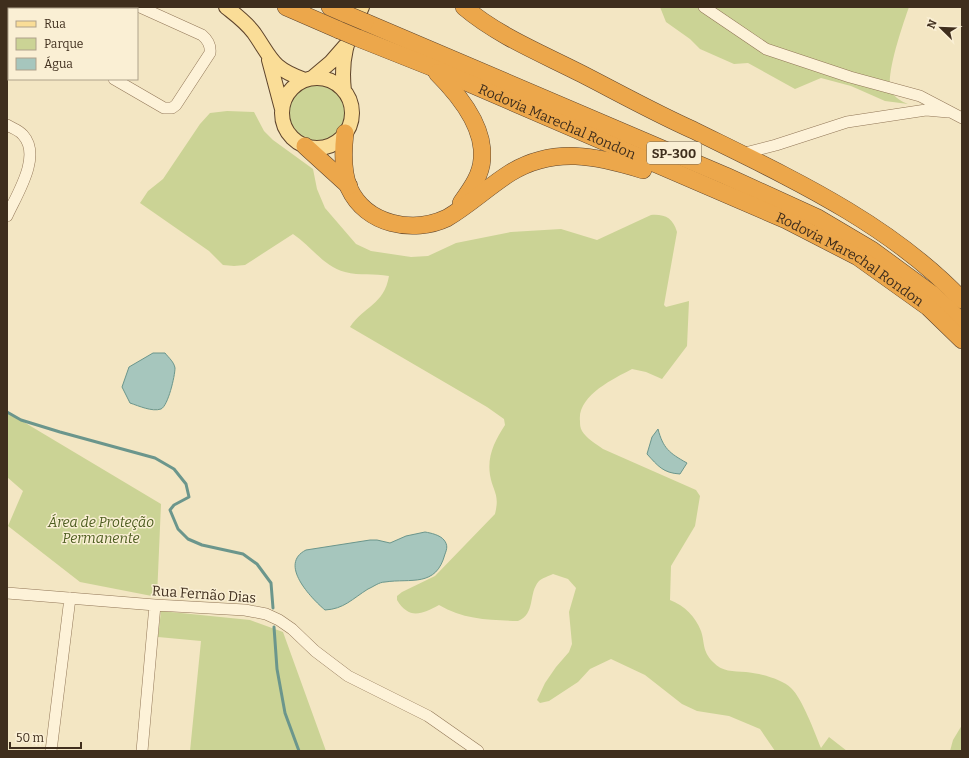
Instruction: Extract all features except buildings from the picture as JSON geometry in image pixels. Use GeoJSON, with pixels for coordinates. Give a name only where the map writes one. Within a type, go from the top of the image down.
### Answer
{"type":"FeatureCollection","features":[{"type":"Feature","properties":{"kind":"highway","name":"Rodovia Marechal Rondon"},"geometry":{"type":"LineString","coordinates":[[286,7],[339,30],[352,42],[431,67],[786,220],[858,258],[928,307],[962,340]]}},
{"type":"Feature","properties":{"kind":"highway","name":"Rodovia Marechal Rondon"},"geometry":{"type":"LineString","coordinates":[[330,7],[346,14],[364,14],[818,218],[872,250],[932,294],[962,322]]}},
{"type":"Feature","properties":{"kind":"highway"},"geometry":{"type":"LineString","coordinates":[[464,7],[481,20],[511,37],[840,205],[874,227],[922,264],[962,300]]}},
{"type":"Feature","properties":{"kind":"highway"},"geometry":{"type":"LineString","coordinates":[[431,67],[457,94],[476,128],[481,146],[482,159],[474,185],[452,215]]}},
{"type":"Feature","properties":{"kind":"highway"},"geometry":{"type":"LineString","coordinates":[[345,133],[344,169],[349,186]]}},
{"type":"Feature","properties":{"kind":"highway"},"geometry":{"type":"LineString","coordinates":[[305,146],[349,186],[362,206],[373,215],[400,225],[424,226],[436,223],[452,215],[510,173],[530,162],[558,155],[584,156],[612,160],[731,197]]}},
{"type":"Feature","properties":{"kind":"main road"},"geometry":{"type":"LineString","coordinates":[[226,7],[239,17],[253,32],[268,57],[284,72],[308,79],[330,80],[344,91]]}},
{"type":"Feature","properties":{"kind":"main road"},"geometry":{"type":"LineString","coordinates":[[268,57],[282,111],[283,122],[288,133],[295,141],[305,146],[316,148],[328,146],[338,141],[345,133],[352,116],[351,107],[344,91],[342,66],[364,14]]}},
{"type":"Feature","properties":{"kind":"main road"},"geometry":{"type":"LineString","coordinates":[[282,111],[284,101],[289,92],[296,85],[308,79],[332,62],[352,42]]}},
{"type":"Feature","properties":{"kind":"street"},"geometry":{"type":"LineString","coordinates":[[116,80],[164,108],[172,108],[176,105],[210,53],[211,47],[208,40],[202,35],[140,7]]}},
{"type":"Feature","properties":{"kind":"street"},"geometry":{"type":"LineString","coordinates":[[704,7],[766,49],[850,77],[920,96],[957,115]]}},
{"type":"Feature","properties":{"kind":"street"},"geometry":{"type":"LineString","coordinates":[[741,154],[776,145],[847,122],[926,110],[957,115]]}},
{"type":"Feature","properties":{"kind":"street"},"geometry":{"type":"LineString","coordinates":[[7,125],[22,134],[30,144],[31,155],[29,167],[7,216]]}},
{"type":"Feature","properties":{"kind":"street"},"geometry":{"type":"LineString","coordinates":[[773,170],[771,159],[776,145]]}},
{"type":"Feature","properties":{"kind":"street","name":"Rua Fernão Dias"},"geometry":{"type":"LineString","coordinates":[[7,593],[155,605],[245,610],[266,614],[279,620],[292,629],[315,651],[348,676],[428,716],[478,751]]}},
{"type":"Feature","properties":{"kind":"street"},"geometry":{"type":"LineString","coordinates":[[51,751],[70,598]]}},
{"type":"Feature","properties":{"kind":"street"},"geometry":{"type":"LineString","coordinates":[[142,751],[155,605]]}},
{"type":"Feature","properties":{"kind":"green space"},"geometry":{"type":"Polygon","coordinates":[[[660,7],[909,7],[892,62],[890,74],[891,91],[901,101],[908,104],[885,101],[851,86],[821,78],[795,89],[748,63],[734,64],[700,49],[690,39],[666,22],[660,7]]]}},
{"type":"Feature","properties":{"kind":"green space"},"geometry":{"type":"Polygon","coordinates":[[[316,83],[332,88],[337,92],[341,97],[346,113],[341,129],[337,134],[332,138],[316,143],[300,138],[295,134],[291,129],[286,113],[291,97],[295,92],[300,88],[316,83]]]}},
{"type":"Feature","properties":{"kind":"green space"},"geometry":{"type":"Polygon","coordinates":[[[227,111],[254,112],[264,131],[273,140],[313,169],[317,189],[325,208],[356,244],[371,251],[411,257],[428,256],[456,243],[511,232],[561,229],[597,240],[651,215],[664,216],[671,220],[677,232],[664,305],[666,307],[689,301],[687,346],[662,379],[646,372],[632,369],[598,389],[584,404],[581,412],[581,429],[584,434],[603,449],[696,490],[700,496],[695,526],[671,566],[670,600],[685,608],[696,621],[701,631],[707,654],[716,665],[720,668],[728,670],[763,675],[776,679],[787,685],[799,699],[808,716],[821,748],[829,737],[847,751],[775,751],[760,729],[729,716],[697,711],[682,704],[645,675],[611,659],[590,669],[578,682],[549,701],[540,703],[537,700],[545,683],[569,652],[572,644],[569,612],[576,588],[568,579],[553,574],[539,581],[534,591],[530,608],[524,618],[518,621],[477,618],[458,614],[439,605],[421,613],[411,613],[402,606],[397,600],[397,596],[402,592],[435,576],[495,514],[497,502],[496,493],[491,481],[489,468],[493,448],[505,425],[504,419],[487,407],[350,327],[355,320],[383,293],[389,276],[351,273],[337,269],[324,261],[293,234],[245,265],[223,265],[209,251],[140,203],[148,191],[163,179],[200,124],[210,113],[227,111]]]}},
{"type":"Feature","properties":{"kind":"green space","name":"Área de Proteção Permanente"},"geometry":{"type":"Polygon","coordinates":[[[7,412],[161,504],[157,597],[80,582],[8,526],[23,491],[7,477],[7,412]]]}},
{"type":"Feature","properties":{"kind":"green space"},"geometry":{"type":"Polygon","coordinates":[[[161,611],[250,620],[283,632],[326,751],[190,751],[201,641],[158,637],[161,611]]]}},
{"type":"Feature","properties":{"kind":"green space"},"geometry":{"type":"Polygon","coordinates":[[[962,725],[962,751],[950,751],[953,740],[962,725]]]}},
{"type":"Feature","properties":{"kind":"water"},"geometry":{"type":"Polygon","coordinates":[[[153,353],[165,353],[175,368],[169,397],[164,407],[157,410],[130,403],[122,387],[129,367],[153,353]]]}},
{"type":"Feature","properties":{"kind":"water"},"geometry":{"type":"Polygon","coordinates":[[[658,429],[662,441],[671,453],[687,463],[680,474],[665,470],[647,454],[652,437],[658,429]]]}},
{"type":"Feature","properties":{"kind":"water"},"geometry":{"type":"Polygon","coordinates":[[[425,532],[440,537],[447,545],[441,565],[435,572],[429,577],[421,579],[383,582],[368,589],[348,603],[337,608],[325,610],[305,589],[296,572],[295,564],[298,556],[306,550],[370,540],[390,543],[406,536],[425,532]]]}},
{"type":"Feature","properties":{"kind":"waterway"},"geometry":{"type":"LineString","coordinates":[[7,412],[21,420],[155,458],[174,469],[186,484],[189,497],[174,505],[170,510],[178,529],[188,539],[202,545],[243,554],[257,564],[271,583],[273,608]]}},
{"type":"Feature","properties":{"kind":"waterway"},"geometry":{"type":"LineString","coordinates":[[274,627],[277,669],[285,713],[299,751]]}}]}
